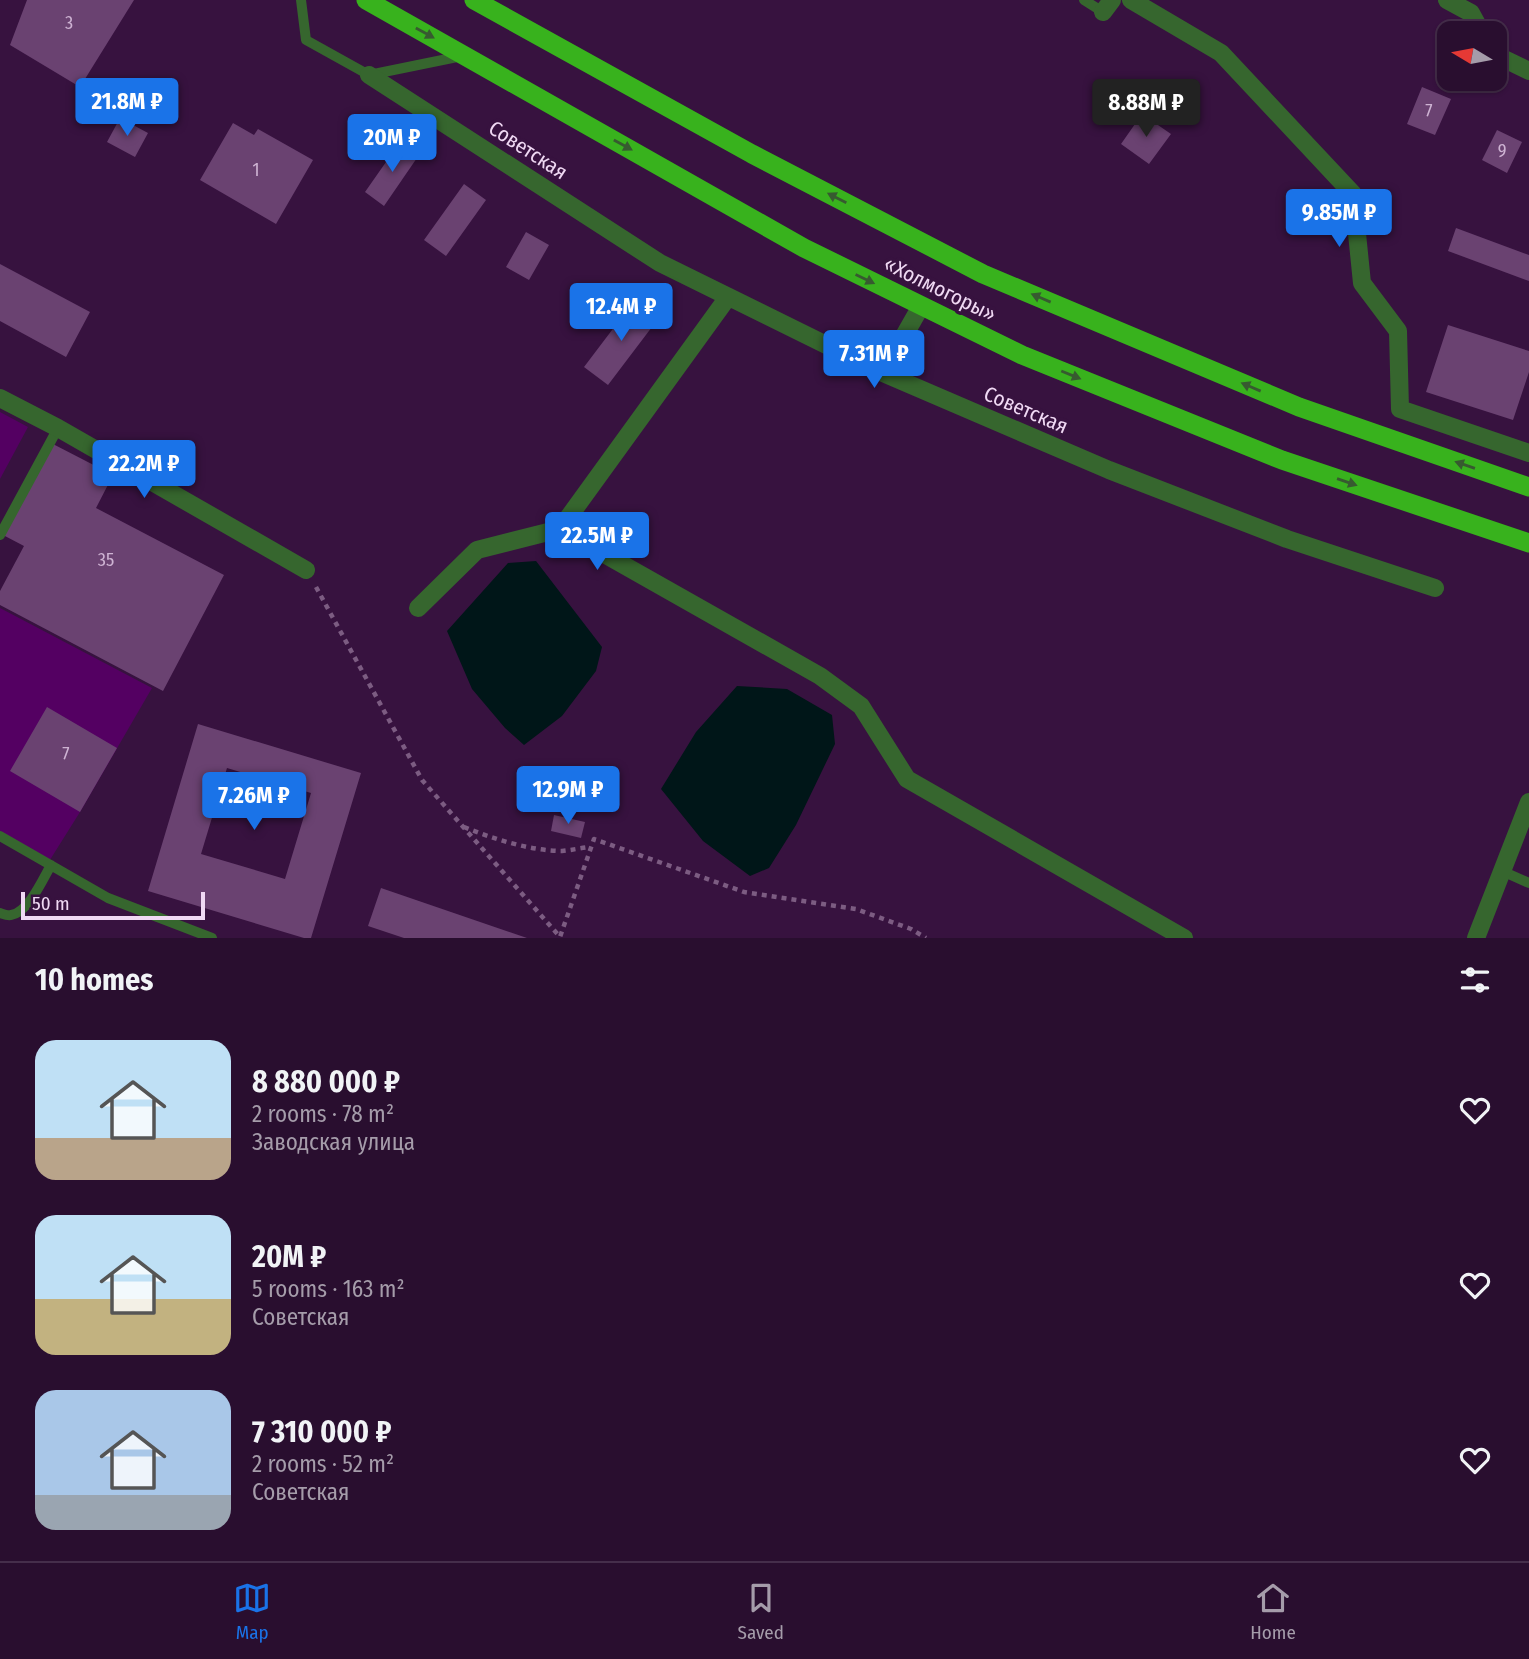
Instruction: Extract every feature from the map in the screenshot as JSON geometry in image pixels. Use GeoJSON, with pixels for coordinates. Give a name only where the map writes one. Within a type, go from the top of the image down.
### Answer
{"type":"FeatureCollection","features":[{"type":"Feature","properties":{"kind":"highway","name":"«Холмогоры»"},"geometry":{"type":"LineString","coordinates":[[366,0],[804,248],[1023,355],[1282,460],[1529,543]]}},
{"type":"Feature","properties":{"kind":"highway","name":"«Холмогоры»"},"geometry":{"type":"LineString","coordinates":[[474,0],[752,154],[984,274],[1299,407],[1529,487]]}},
{"type":"Feature","properties":{"kind":"street"},"geometry":{"type":"LineString","coordinates":[[1131,0],[1221,53],[1353,194],[1362,282],[1398,331],[1400,409],[1529,453]]}},
{"type":"Feature","properties":{"kind":"street"},"geometry":{"type":"LineString","coordinates":[[1447,0],[1471,13],[1475,21]]}},
{"type":"Feature","properties":{"kind":"street"},"geometry":{"type":"LineString","coordinates":[[1507,60],[1529,71]]}},
{"type":"Feature","properties":{"kind":"street","name":"Советская"},"geometry":{"type":"LineString","coordinates":[[369,75],[660,263],[883,373],[1135,480],[1287,539],[1435,588]]}},
{"type":"Feature","properties":{"kind":"street"},"geometry":{"type":"LineString","coordinates":[[418,608],[477,550],[560,529],[728,297]]}},
{"type":"Feature","properties":{"kind":"street"},"geometry":{"type":"LineString","coordinates":[[883,373],[921,306]]}},
{"type":"Feature","properties":{"kind":"street"},"geometry":{"type":"LineString","coordinates":[[0,398],[58,428],[306,570]]}},
{"type":"Feature","properties":{"kind":"street"},"geometry":{"type":"LineString","coordinates":[[560,529],[820,676],[861,706],[907,779],[1184,938]]}},
{"type":"Feature","properties":{"kind":"street"},"geometry":{"type":"LineString","coordinates":[[1476,938],[1529,802]]}},
{"type":"Feature","properties":{"kind":"lane"},"geometry":{"type":"LineString","coordinates":[[300,0],[306,40],[369,75],[464,55]]}},
{"type":"Feature","properties":{"kind":"lane"},"geometry":{"type":"LineString","coordinates":[[1084,0],[1108,6]]}},
{"type":"Feature","properties":{"kind":"lane"},"geometry":{"type":"LineString","coordinates":[[0,535],[58,428]]}},
{"type":"Feature","properties":{"kind":"lane"},"geometry":{"type":"LineString","coordinates":[[0,836],[108,898],[212,938]]}},
{"type":"Feature","properties":{"kind":"lane"},"geometry":{"type":"LineString","coordinates":[[0,913],[11,915],[26,907],[51,866]]}},
{"type":"Feature","properties":{"kind":"lane"},"geometry":{"type":"LineString","coordinates":[[1502,871],[1529,883]]}},
{"type":"Feature","properties":{"kind":"path"},"geometry":{"type":"LineString","coordinates":[[306,570],[422,780],[560,937],[594,839],[744,892],[856,908],[911,929],[926,938]]}},
{"type":"Feature","properties":{"kind":"path"},"geometry":{"type":"LineString","coordinates":[[463,827],[495,840],[531,847],[561,851],[590,847]]}},
{"type":"Feature","properties":{"kind":"shaded area"},"geometry":{"type":"Polygon","coordinates":[[[0,412],[28,427],[0,479],[0,412]]]}},
{"type":"Feature","properties":{"kind":"shaded area"},"geometry":{"type":"Polygon","coordinates":[[[536,561],[602,647],[596,671],[562,716],[524,745],[505,728],[472,689],[447,631],[508,563],[536,561]]]}},
{"type":"Feature","properties":{"kind":"shaded area"},"geometry":{"type":"Polygon","coordinates":[[[0,608],[152,688],[48,863],[0,836],[0,608]]]}},
{"type":"Feature","properties":{"kind":"shaded area"},"geometry":{"type":"Polygon","coordinates":[[[737,686],[787,689],[832,715],[835,744],[796,825],[769,868],[750,876],[703,841],[661,789],[696,732],[737,686]]]}},
{"type":"Feature","properties":{"kind":"building"},"geometry":{"type":"Polygon","coordinates":[[[27,0],[134,0],[80,87],[10,45],[27,0]]]}},
{"type":"Feature","properties":{"kind":"building"},"geometry":{"type":"Polygon","coordinates":[[[1422,87],[1451,99],[1435,135],[1407,124],[1422,87]]]}},
{"type":"Feature","properties":{"kind":"building"},"geometry":{"type":"Polygon","coordinates":[[[1142,114],[1171,134],[1149,164],[1121,144],[1142,114]]]}},
{"type":"Feature","properties":{"kind":"building"},"geometry":{"type":"Polygon","coordinates":[[[120,118],[148,133],[135,157],[107,142],[120,118]]]}},
{"type":"Feature","properties":{"kind":"building"},"geometry":{"type":"Polygon","coordinates":[[[233,123],[254,135],[258,129],[313,160],[276,224],[200,180],[233,123]]]}},
{"type":"Feature","properties":{"kind":"building"},"geometry":{"type":"Polygon","coordinates":[[[1497,130],[1522,142],[1507,173],[1482,160],[1497,130]]]}},
{"type":"Feature","properties":{"kind":"building"},"geometry":{"type":"Polygon","coordinates":[[[400,142],[419,155],[384,206],[365,192],[400,142]]]}},
{"type":"Feature","properties":{"kind":"building"},"geometry":{"type":"Polygon","coordinates":[[[464,184],[486,200],[446,256],[424,240],[464,184]]]}},
{"type":"Feature","properties":{"kind":"building"},"geometry":{"type":"Polygon","coordinates":[[[1456,228],[1529,255],[1529,281],[1448,251],[1456,228]]]}},
{"type":"Feature","properties":{"kind":"building"},"geometry":{"type":"Polygon","coordinates":[[[526,232],[549,245],[529,280],[506,267],[526,232]]]}},
{"type":"Feature","properties":{"kind":"building"},"geometry":{"type":"Polygon","coordinates":[[[0,264],[90,312],[66,357],[0,321],[0,264]]]}},
{"type":"Feature","properties":{"kind":"building"},"geometry":{"type":"Polygon","coordinates":[[[634,301],[658,319],[608,385],[584,367],[634,301]]]}},
{"type":"Feature","properties":{"kind":"building"},"geometry":{"type":"Polygon","coordinates":[[[1448,325],[1529,351],[1529,372],[1513,420],[1426,392],[1448,325]]]}},
{"type":"Feature","properties":{"kind":"building"},"geometry":{"type":"Polygon","coordinates":[[[51,443],[113,475],[96,508],[224,575],[163,691],[0,605],[0,591],[24,546],[3,535],[51,443]]]}},
{"type":"Feature","properties":{"kind":"building"},"geometry":{"type":"Polygon","coordinates":[[[47,707],[117,748],[80,812],[10,771],[47,707]]]}},
{"type":"Feature","properties":{"kind":"building"},"geometry":{"type":"Polygon","coordinates":[[[198,724],[361,773],[311,938],[148,891],[198,724]],[[227,768],[201,854],[285,879],[311,793],[227,768]]]}},
{"type":"Feature","properties":{"kind":"building"},"geometry":{"type":"Polygon","coordinates":[[[554,815],[585,822],[581,838],[551,831],[554,815]]]}},
{"type":"Feature","properties":{"kind":"building"},"geometry":{"type":"Polygon","coordinates":[[[381,888],[527,938],[404,938],[368,926],[381,888]]]}}]}
